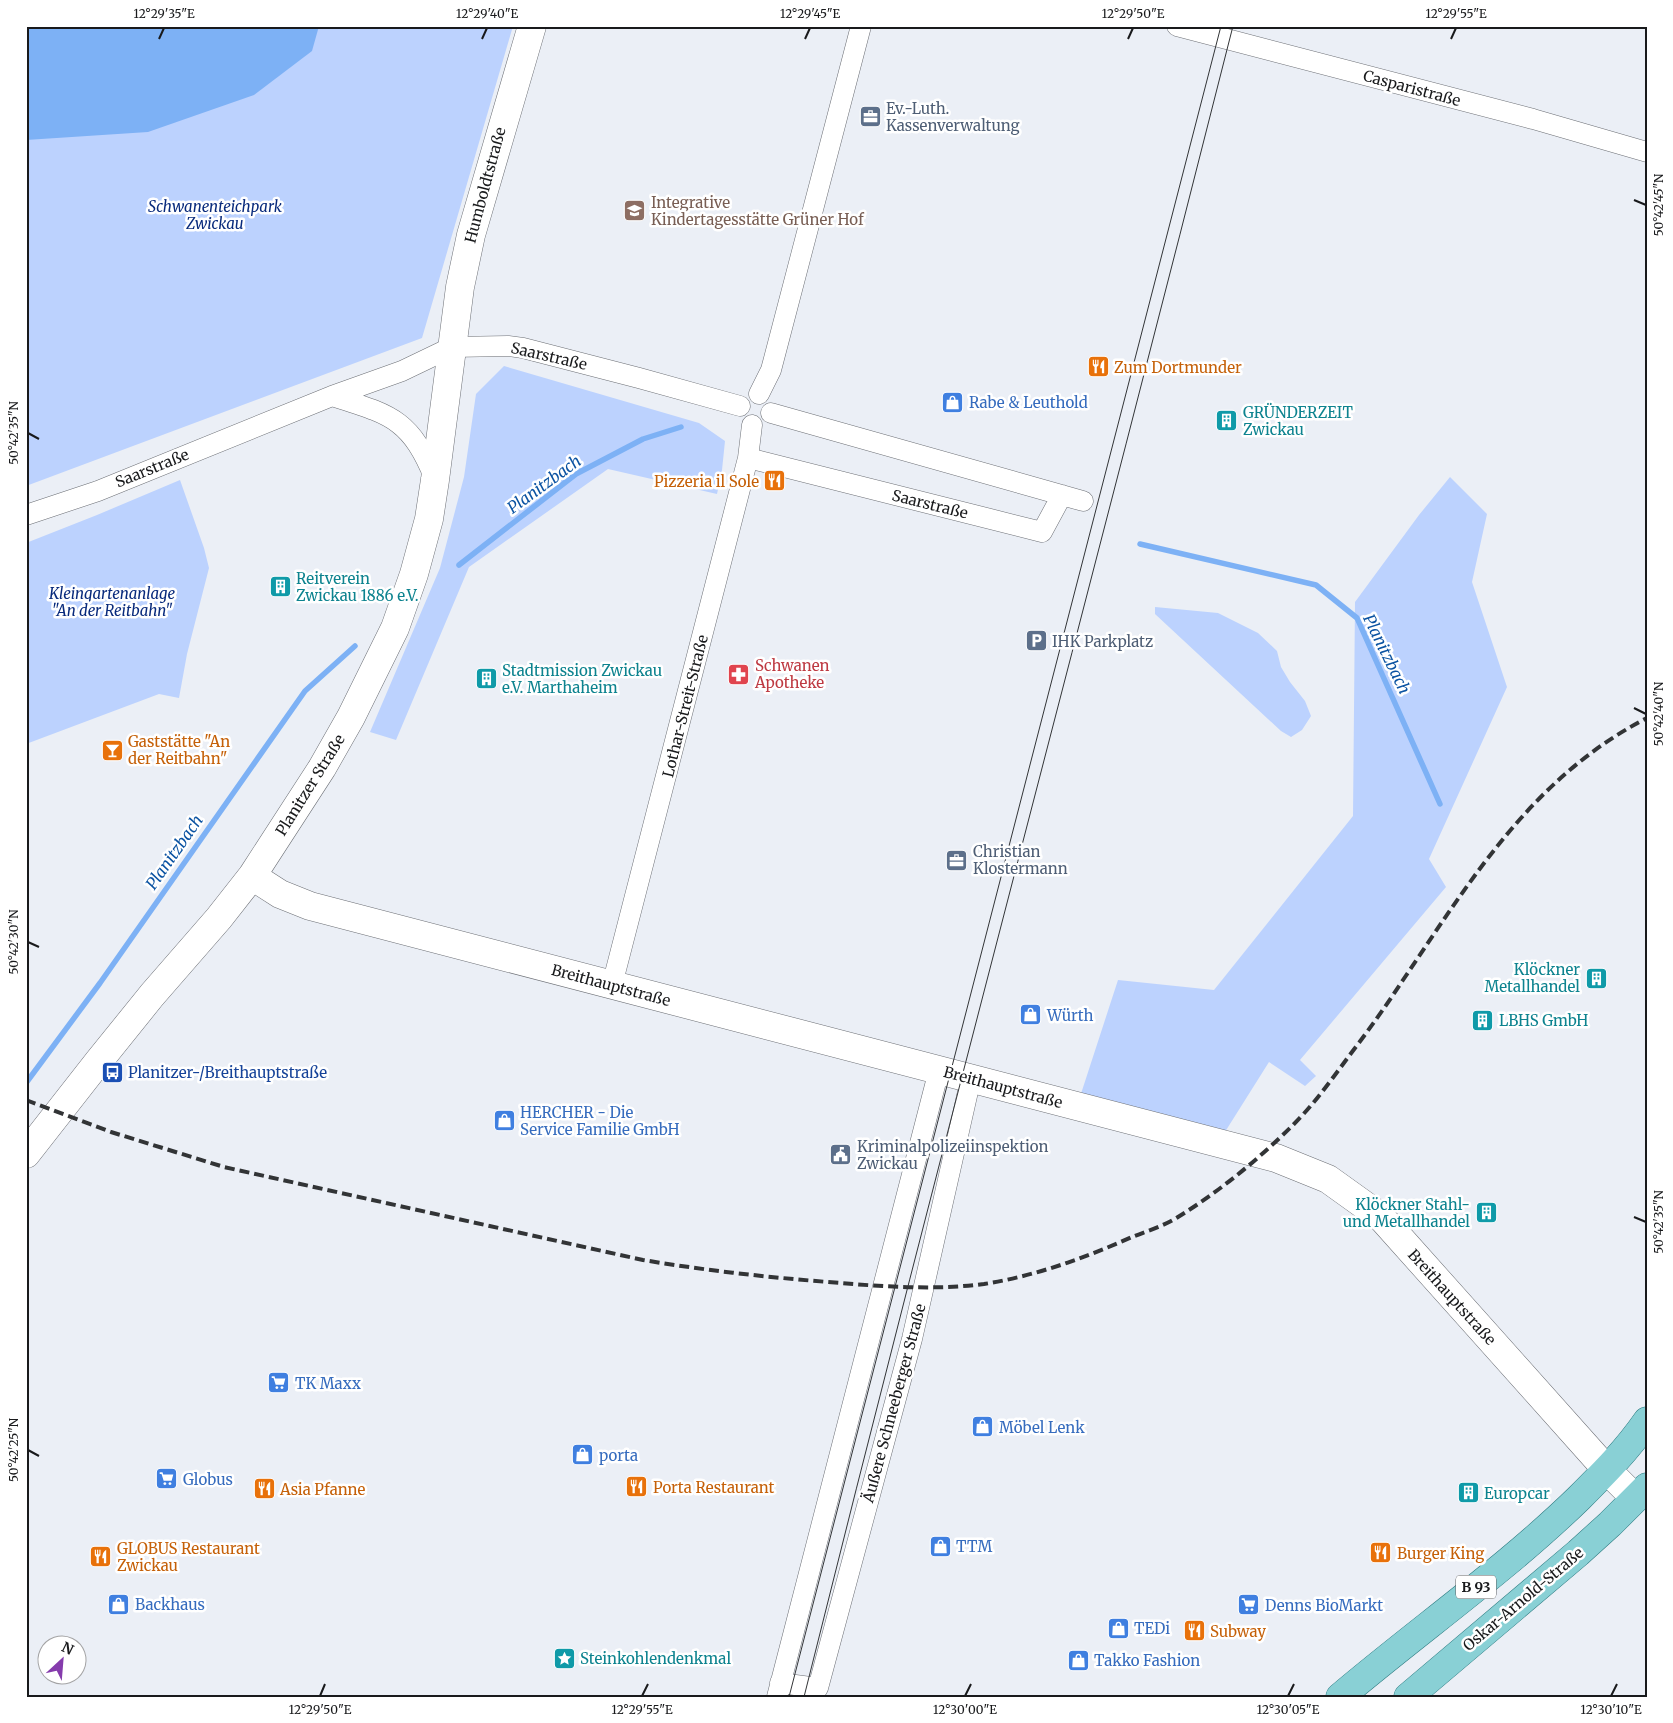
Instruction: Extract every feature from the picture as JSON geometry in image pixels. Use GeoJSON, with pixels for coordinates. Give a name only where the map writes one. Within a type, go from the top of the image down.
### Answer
{"type":"FeatureCollection","features":[{"type":"Feature","properties":{"kind":"main road","name":"Humboldtstraße"},"geometry":{"type":"LineString","coordinates":[[452,347],[470,235],[532,26]]}},
{"type":"Feature","properties":{"kind":"main road","name":"Planitzer Straße"},"geometry":{"type":"LineString","coordinates":[[26,1154],[152,995],[220,918],[252,876],[322,768],[378,665],[395,628],[414,574],[428,520],[436,480],[452,347]]}},
{"type":"Feature","properties":{"kind":"main road","name":"Breithauptstraße"},"geometry":{"type":"LineString","coordinates":[[252,876],[280,894],[310,906],[1276,1158],[1328,1179],[1381,1217],[1607,1470],[1641,1492]]}},
{"type":"Feature","properties":{"kind":"main road","name":"B 93"},"geometry":{"type":"LineString","coordinates":[[1340,1697],[1539,1535],[1607,1470],[1632,1443],[1647,1421]]}},
{"type":"Feature","properties":{"kind":"main road","name":"Oskar-Arnold-Straße"},"geometry":{"type":"LineString","coordinates":[[1408,1697],[1578,1553],[1641,1492]]}},
{"type":"Feature","properties":{"kind":"street"},"geometry":{"type":"LineString","coordinates":[[759,394],[771,370],[862,26]]}},
{"type":"Feature","properties":{"kind":"street","name":"Casparistraße"},"geometry":{"type":"LineString","coordinates":[[1177,26],[1647,152]]}},
{"type":"Feature","properties":{"kind":"street","name":"Saarstraße"},"geometry":{"type":"LineString","coordinates":[[26,515],[98,491],[332,396],[402,371],[452,347],[508,346],[523,348],[740,406]]}},
{"type":"Feature","properties":{"kind":"street"},"geometry":{"type":"LineString","coordinates":[[759,394],[770,404],[769,418],[762,424],[748,424],[742,418],[740,406],[742,401],[750,395],[759,394]]}},
{"type":"Feature","properties":{"kind":"street"},"geometry":{"type":"LineString","coordinates":[[332,396],[380,412],[406,429],[425,456],[436,480]]}},
{"type":"Feature","properties":{"kind":"street"},"geometry":{"type":"LineString","coordinates":[[770,413],[1083,501]]}},
{"type":"Feature","properties":{"kind":"street","name":"Lothar-Streit-Straße"},"geometry":{"type":"LineString","coordinates":[[612,985],[748,458],[752,425]]}},
{"type":"Feature","properties":{"kind":"street","name":"Saarstraße"},"geometry":{"type":"LineString","coordinates":[[748,458],[1042,532],[1062,495]]}},
{"type":"Feature","properties":{"kind":"street","name":"Äußere Schneeberger Straße"},"geometry":{"type":"LineString","coordinates":[[939,1070],[878,1312],[778,1690],[818,1688],[912,1339],[971,1078]]}},
{"type":"Feature","properties":{"kind":"green space","name":"Schwanenteichpark Zwickau"},"geometry":{"type":"Polygon","coordinates":[[[26,26],[513,26],[422,338],[26,486],[26,26]]]}},
{"type":"Feature","properties":{"kind":"green space"},"geometry":{"type":"Polygon","coordinates":[[[504,366],[699,423],[725,441],[717,494],[608,469],[469,567],[396,740],[370,732],[440,568],[464,477],[476,394],[504,366]]]}},
{"type":"Feature","properties":{"kind":"green space"},"geometry":{"type":"Polygon","coordinates":[[[1450,477],[1487,514],[1472,582],[1507,687],[1429,859],[1446,887],[1300,1060],[1316,1076],[1305,1086],[1269,1062],[1218,1143],[1077,1106],[1118,980],[1214,990],[1353,816],[1355,602],[1419,515],[1450,477]]]}},
{"type":"Feature","properties":{"kind":"green space","name":"Kleingartenanlage \"An der Reitbahn\""},"geometry":{"type":"Polygon","coordinates":[[[180,480],[204,548],[209,568],[187,654],[179,698],[159,694],[26,744],[26,543],[180,480]]]}},
{"type":"Feature","properties":{"kind":"green space"},"geometry":{"type":"Polygon","coordinates":[[[1155,607],[1218,613],[1258,633],[1277,651],[1281,667],[1305,701],[1311,716],[1302,730],[1291,737],[1281,731],[1155,614],[1155,607]]]}},
{"type":"Feature","properties":{"kind":"shaded area"},"geometry":{"type":"Polygon","coordinates":[[[26,26],[319,26],[312,51],[254,95],[148,132],[26,140],[26,26]]]}},
{"type":"Feature","properties":{"kind":"waterway","name":"Planitzbach"},"geometry":{"type":"LineString","coordinates":[[459,565],[576,474],[643,439],[681,427]]}},
{"type":"Feature","properties":{"kind":"waterway","name":"Planitzbach"},"geometry":{"type":"LineString","coordinates":[[1140,544],[1316,585],[1357,618],[1440,804]]}},
{"type":"Feature","properties":{"kind":"waterway","name":"Planitzbach"},"geometry":{"type":"LineString","coordinates":[[26,1083],[100,983],[305,691],[355,646]]}},
{"type":"Feature","properties":{"kind":"tram line"},"geometry":{"type":"LineString","coordinates":[[789,1697],[1221,26]]}},
{"type":"Feature","properties":{"kind":"tram line"},"geometry":{"type":"LineString","coordinates":[[804,1697],[1233,26]]}},
{"type":"Feature","properties":{"kind":"railway"},"geometry":{"type":"LineString","coordinates":[[26,1100],[111,1132],[224,1167],[643,1260],[692,1268],[766,1276],[895,1287],[966,1286],[1003,1281],[1078,1259],[1173,1220],[1224,1185],[1281,1137],[1302,1116],[1330,1082],[1383,1009],[1454,904],[1508,832],[1538,799],[1571,769],[1607,742],[1647,718]]}},
{"type":"Feature","properties":{"kind":"place","name":"Ev.-Luth. Kassenverwaltung"},"geometry":{"type":"Point","coordinates":[870,117]}},
{"type":"Feature","properties":{"kind":"place","name":"Integrative Kindertagesstätte Grüner Hof"},"geometry":{"type":"Point","coordinates":[635,211]}},
{"type":"Feature","properties":{"kind":"place","name":"Zum Dortmunder"},"geometry":{"type":"Point","coordinates":[1098,367]}},
{"type":"Feature","properties":{"kind":"place","name":"Rabe & Leuthold"},"geometry":{"type":"Point","coordinates":[953,402]}},
{"type":"Feature","properties":{"kind":"place","name":"GRÜNDERZEIT Zwickau"},"geometry":{"type":"Point","coordinates":[1227,421]}},
{"type":"Feature","properties":{"kind":"place","name":"Pizzeria il Sole"},"geometry":{"type":"Point","coordinates":[775,481]}},
{"type":"Feature","properties":{"kind":"place","name":"Reitverein Zwickau 1886 e.V."},"geometry":{"type":"Point","coordinates":[280,587]}},
{"type":"Feature","properties":{"kind":"place","name":"IHK Parkplatz"},"geometry":{"type":"Point","coordinates":[1036,641]}},
{"type":"Feature","properties":{"kind":"place","name":"Schwanen Apotheke"},"geometry":{"type":"Point","coordinates":[739,674]}},
{"type":"Feature","properties":{"kind":"place","name":"Stadtmission Zwickau e.V. Marthaheim"},"geometry":{"type":"Point","coordinates":[486,679]}},
{"type":"Feature","properties":{"kind":"place","name":"Gaststätte \"An der Reitbahn\""},"geometry":{"type":"Point","coordinates":[112,750]}},
{"type":"Feature","properties":{"kind":"place","name":"Christian Klostermann"},"geometry":{"type":"Point","coordinates":[957,860]}},
{"type":"Feature","properties":{"kind":"place","name":"Klöckner Metallhandel"},"geometry":{"type":"Point","coordinates":[1596,978]}},
{"type":"Feature","properties":{"kind":"place","name":"Würth"},"geometry":{"type":"Point","coordinates":[1031,1015]}},
{"type":"Feature","properties":{"kind":"place","name":"LBHS GmbH"},"geometry":{"type":"Point","coordinates":[1483,1020]}},
{"type":"Feature","properties":{"kind":"place","name":"Planitzer-/Breithauptstraße"},"geometry":{"type":"Point","coordinates":[112,1072]}},
{"type":"Feature","properties":{"kind":"place","name":"HERCHER - Die Service Familie GmbH"},"geometry":{"type":"Point","coordinates":[504,1121]}},
{"type":"Feature","properties":{"kind":"place","name":"Kriminalpolizeiinspektion Zwickau"},"geometry":{"type":"Point","coordinates":[841,1155]}},
{"type":"Feature","properties":{"kind":"place","name":"Klöckner Stahl- und Metallhandel"},"geometry":{"type":"Point","coordinates":[1486,1213]}},
{"type":"Feature","properties":{"kind":"place","name":"TK Maxx"},"geometry":{"type":"Point","coordinates":[279,1383]}},
{"type":"Feature","properties":{"kind":"place","name":"Möbel Lenk"},"geometry":{"type":"Point","coordinates":[983,1427]}},
{"type":"Feature","properties":{"kind":"place","name":"porta"},"geometry":{"type":"Point","coordinates":[583,1455]}},
{"type":"Feature","properties":{"kind":"place","name":"Globus"},"geometry":{"type":"Point","coordinates":[167,1479]}},
{"type":"Feature","properties":{"kind":"place","name":"Porta Restaurant"},"geometry":{"type":"Point","coordinates":[637,1487]}},
{"type":"Feature","properties":{"kind":"place","name":"Asia Pfanne"},"geometry":{"type":"Point","coordinates":[264,1489]}},
{"type":"Feature","properties":{"kind":"place","name":"Europcar"},"geometry":{"type":"Point","coordinates":[1468,1493]}},
{"type":"Feature","properties":{"kind":"place","name":"TTM"},"geometry":{"type":"Point","coordinates":[940,1546]}},
{"type":"Feature","properties":{"kind":"place","name":"Burger King"},"geometry":{"type":"Point","coordinates":[1381,1553]}},
{"type":"Feature","properties":{"kind":"place","name":"GLOBUS Restaurant Zwickau"},"geometry":{"type":"Point","coordinates":[101,1557]}},
{"type":"Feature","properties":{"kind":"place","name":"Backhaus"},"geometry":{"type":"Point","coordinates":[119,1604]}},
{"type":"Feature","properties":{"kind":"place","name":"Denns BioMarkt"},"geometry":{"type":"Point","coordinates":[1249,1605]}},
{"type":"Feature","properties":{"kind":"place","name":"TEDi"},"geometry":{"type":"Point","coordinates":[1118,1628]}},
{"type":"Feature","properties":{"kind":"place","name":"Subway"},"geometry":{"type":"Point","coordinates":[1194,1631]}},
{"type":"Feature","properties":{"kind":"place","name":"Steinkohlendenkmal"},"geometry":{"type":"Point","coordinates":[564,1658]}},
{"type":"Feature","properties":{"kind":"place","name":"Takko Fashion"},"geometry":{"type":"Point","coordinates":[1078,1660]}}]}
